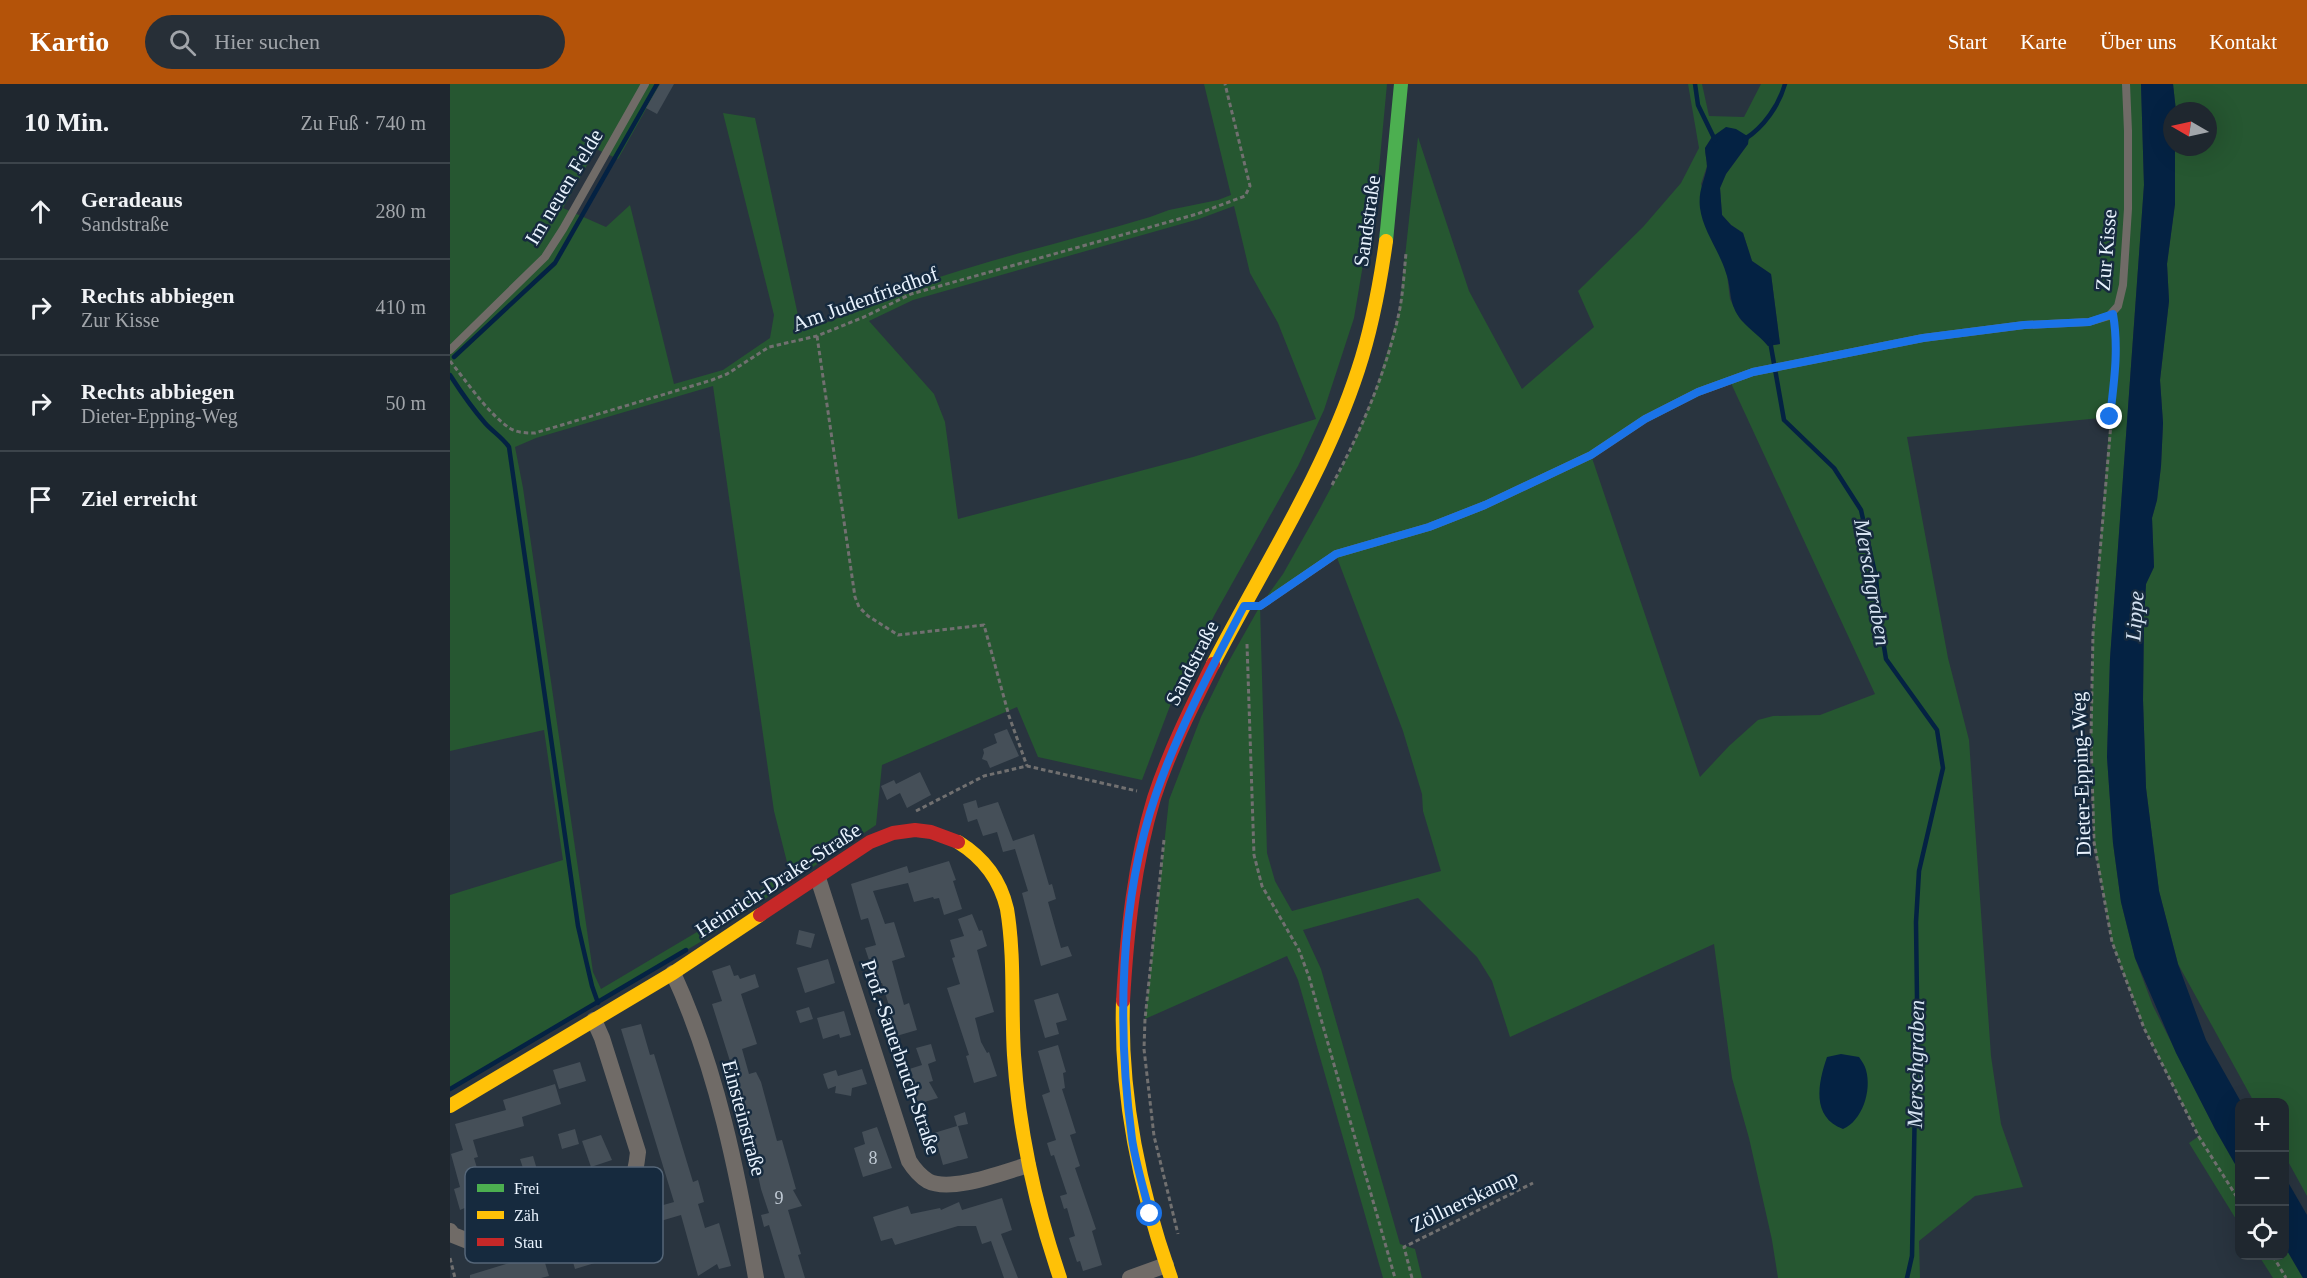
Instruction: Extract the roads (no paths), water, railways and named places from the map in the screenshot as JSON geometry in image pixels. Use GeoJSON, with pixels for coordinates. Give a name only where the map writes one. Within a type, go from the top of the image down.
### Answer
{"type":"FeatureCollection","features":[{"type":"Feature","properties":{"kind":"main road","name":"Sandstraße"},"geometry":{"type":"LineString","coordinates":[[1168,1272],[1150,1214],[1133,1142],[1123,1052],[1124,994],[1131,901],[1142,844],[1155,795],[1204,680],[1330,439],[1357,371],[1375,309],[1386,245],[1401,84]]}},
{"type":"Feature","properties":{"kind":"main road","name":"Heinrich-Drake-Straße"},"geometry":{"type":"LineString","coordinates":[[450,1106],[673,973],[870,842],[901,831],[924,832],[950,838],[968,848],[986,863],[1001,887],[1009,914],[1018,1103],[1028,1166],[1044,1232],[1060,1278]]}},
{"type":"Feature","properties":{"kind":"street","name":"Prof.-Sauerbruch-Straße"},"geometry":{"type":"LineString","coordinates":[[818,878],[909,1161],[916,1171],[929,1181],[953,1185],[1028,1166]]}},
{"type":"Feature","properties":{"kind":"street","name":"Einsteinstraße"},"geometry":{"type":"LineString","coordinates":[[673,973],[687,1003],[716,1094],[745,1212],[756,1278]]}},
{"type":"Feature","properties":{"kind":"street"},"geometry":{"type":"LineString","coordinates":[[594,1020],[602,1038],[638,1152],[636,1167]]}},
{"type":"Feature","properties":{"kind":"street"},"geometry":{"type":"LineString","coordinates":[[450,1231],[453,1235],[465,1239]]}},
{"type":"Feature","properties":{"kind":"street"},"geometry":{"type":"LineString","coordinates":[[1130,1278],[1168,1272]]}},
{"type":"Feature","properties":{"kind":"lane","name":"Im neuen Felde"},"geometry":{"type":"LineString","coordinates":[[450,350],[545,257],[645,84]]}},
{"type":"Feature","properties":{"kind":"lane","name":"Zur Kisse"},"geometry":{"type":"LineString","coordinates":[[1244,606],[1260,606],[1336,554],[1429,527],[1485,505],[1591,455],[1645,419],[1698,392],[1753,372],[1923,338],[2024,325],[2089,322],[2113,314],[2122,296],[2128,209],[2126,84]]}},
{"type":"Feature","properties":{"kind":"water","name":"Lippe"},"geometry":{"type":"Polygon","coordinates":[[[2141,84],[2173,84],[2175,102],[2163,102],[2163,156],[2175,156],[2175,204],[2167,264],[2169,301],[2160,380],[2163,423],[2161,466],[2157,500],[2152,518],[2154,567],[2146,584],[2144,616],[2143,700],[2146,788],[2159,891],[2178,964],[2206,1040],[2239,1098],[2235,1098],[2235,1164],[2176,1053],[2135,958],[2121,902],[2113,843],[2107,757],[2110,659],[2144,185],[2141,84]]]}},
{"type":"Feature","properties":{"kind":"water"},"geometry":{"type":"Polygon","coordinates":[[[1726,127],[1736,129],[1749,137],[1748,144],[1726,174],[1720,188],[1722,215],[1743,233],[1752,261],[1771,274],[1780,344],[1768,346],[1739,317],[1733,306],[1723,265],[1708,233],[1700,208],[1700,197],[1707,167],[1705,148],[1712,137],[1726,127]]]}},
{"type":"Feature","properties":{"kind":"water"},"geometry":{"type":"Polygon","coordinates":[[[1841,1054],[1859,1057],[1868,1078],[1864,1104],[1850,1125],[1843,1129],[1833,1124],[1826,1116],[1820,1098],[1821,1078],[1827,1057],[1841,1054]]]}},
{"type":"Feature","properties":{"kind":"water"},"geometry":{"type":"Polygon","coordinates":[[[2289,1184],[2307,1215],[2307,1278],[2303,1278],[2289,1254],[2289,1184]]]}},
{"type":"Feature","properties":{"kind":"waterway"},"geometry":{"type":"LineString","coordinates":[[454,357],[555,263],[657,84]]}},
{"type":"Feature","properties":{"kind":"waterway"},"geometry":{"type":"LineString","coordinates":[[1695,84],[1698,105],[1715,140]]}},
{"type":"Feature","properties":{"kind":"waterway","name":"Merschgraben"},"geometry":{"type":"LineString","coordinates":[[1745,139],[1770,115],[1785,84]]}},
{"type":"Feature","properties":{"kind":"waterway","name":"Merschgraben"},"geometry":{"type":"LineString","coordinates":[[1770,341],[1784,420],[1834,468],[1861,510],[1876,578],[1886,659],[1937,730],[1943,768],[1919,871],[1916,922],[1917,999],[1912,1256],[1907,1278]]}},
{"type":"Feature","properties":{"kind":"waterway"},"geometry":{"type":"LineString","coordinates":[[450,375],[480,417],[509,447],[578,926],[598,1003]]}},
{"type":"Feature","properties":{"kind":"waterway"},"geometry":{"type":"LineString","coordinates":[[450,1089],[686,950]]}}]}
